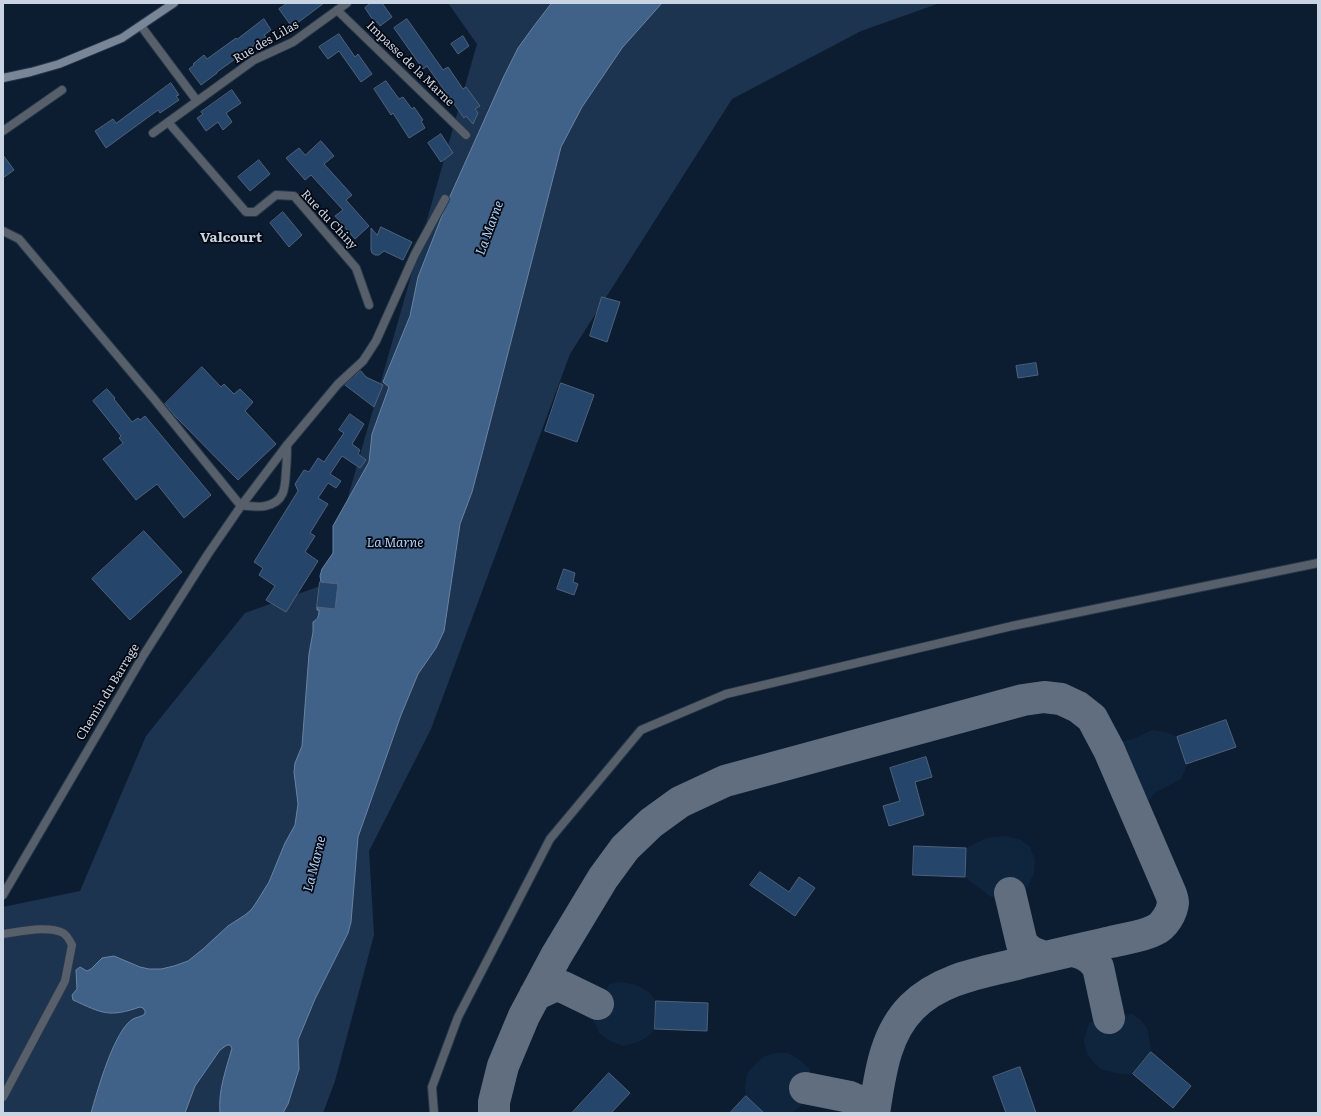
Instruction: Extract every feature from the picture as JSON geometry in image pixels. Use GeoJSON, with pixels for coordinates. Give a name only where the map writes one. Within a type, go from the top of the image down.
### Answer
{"type":"FeatureCollection","features":[{"type":"Feature","properties":{"kind":"main road"},"geometry":{"type":"LineString","coordinates":[[3,78],[59,64],[122,38],[174,3]]}},
{"type":"Feature","properties":{"kind":"street","name":"Rue des Lilas"},"geometry":{"type":"LineString","coordinates":[[154,133],[254,60],[293,42],[347,3]]}},
{"type":"Feature","properties":{"kind":"street","name":"Impasse de la Marne"},"geometry":{"type":"LineString","coordinates":[[337,10],[466,135]]}},
{"type":"Feature","properties":{"kind":"street"},"geometry":{"type":"LineString","coordinates":[[141,26],[197,101]]}},
{"type":"Feature","properties":{"kind":"street"},"geometry":{"type":"LineString","coordinates":[[3,131],[62,90]]}},
{"type":"Feature","properties":{"kind":"street","name":"Rue du Chiny"},"geometry":{"type":"LineString","coordinates":[[168,122],[246,212],[255,212],[276,194],[294,196],[356,268],[369,305]]}},
{"type":"Feature","properties":{"kind":"street","name":"Chemin du Barrage"},"geometry":{"type":"LineString","coordinates":[[3,895],[143,656],[240,506],[287,445],[338,384],[362,361],[376,341],[415,254],[445,199]]}},
{"type":"Feature","properties":{"kind":"street"},"geometry":{"type":"LineString","coordinates":[[3,231],[19,239],[149,393],[240,506],[249,505],[264,507],[276,502],[281,497],[285,490],[286,484],[287,445]]}},
{"type":"Feature","properties":{"kind":"street"},"geometry":{"type":"LineString","coordinates":[[434,1113],[432,1087],[458,1017],[550,839],[641,730],[734,692],[1012,626],[1318,563]]}},
{"type":"Feature","properties":{"kind":"street"},"geometry":{"type":"LineString","coordinates":[[3,934],[38,929],[54,930],[64,933],[72,945],[65,981],[3,1097]]}},
{"type":"Feature","properties":{"kind":"shaded area"},"geometry":{"type":"Polygon","coordinates":[[[448,3],[940,3],[861,31],[732,99],[570,354],[431,729],[369,851],[374,935],[335,1081],[323,1113],[3,1113],[3,907],[80,891],[146,736],[245,613],[323,585],[477,44],[448,3]]]}},
{"type":"Feature","properties":{"kind":"shaded area"},"geometry":{"type":"Polygon","coordinates":[[[1152,730],[1166,732],[1177,737],[1186,764],[1181,779],[1155,793],[1144,807],[1113,738],[1123,741],[1133,739],[1152,730]]]}},
{"type":"Feature","properties":{"kind":"shaded area"},"geometry":{"type":"Polygon","coordinates":[[[1006,836],[1021,840],[1030,847],[1035,860],[1034,873],[1027,888],[991,897],[965,877],[966,848],[987,838],[1006,836]]]}},
{"type":"Feature","properties":{"kind":"shaded area"},"geometry":{"type":"Polygon","coordinates":[[[622,982],[636,985],[649,992],[656,1001],[655,1029],[650,1035],[638,1042],[623,1046],[610,1041],[599,1033],[593,1020],[609,984],[622,982]]]}},
{"type":"Feature","properties":{"kind":"shaded area"},"geometry":{"type":"Polygon","coordinates":[[[1132,1014],[1141,1020],[1148,1031],[1151,1052],[1133,1074],[1121,1074],[1100,1069],[1087,1054],[1084,1040],[1089,1023],[1132,1014]]]}},
{"type":"Feature","properties":{"kind":"shaded area"},"geometry":{"type":"Polygon","coordinates":[[[777,1053],[788,1053],[800,1060],[810,1069],[800,1107],[791,1113],[764,1113],[746,1096],[745,1087],[747,1074],[755,1064],[765,1056],[777,1053]]]}},
{"type":"Feature","properties":{"kind":"water","name":"La Marne"},"geometry":{"type":"Polygon","coordinates":[[[552,3],[662,3],[622,48],[582,107],[561,147],[472,492],[460,524],[444,631],[436,648],[418,674],[401,715],[358,837],[351,922],[348,933],[315,999],[298,1040],[299,1069],[288,1104],[283,1113],[220,1113],[221,1088],[232,1048],[230,1045],[227,1045],[220,1050],[195,1086],[185,1113],[91,1113],[107,1062],[119,1035],[126,1025],[133,1019],[145,1014],[145,1011],[140,1007],[120,1012],[105,1012],[73,1000],[72,995],[77,989],[76,970],[80,967],[87,971],[102,958],[114,956],[140,967],[149,969],[161,969],[188,961],[228,926],[251,910],[269,882],[285,843],[295,825],[298,804],[294,772],[295,763],[302,746],[313,622],[318,616],[319,610],[317,610],[317,607],[335,608],[338,584],[321,582],[320,576],[322,569],[333,553],[333,526],[369,462],[372,434],[389,387],[383,382],[410,316],[418,277],[447,203],[518,48],[552,3]]]}},
{"type":"Feature","properties":{"kind":"building"},"geometry":{"type":"Polygon","coordinates":[[[288,3],[324,3],[292,27],[279,9],[288,3]]]}},
{"type":"Feature","properties":{"kind":"building"},"geometry":{"type":"Polygon","coordinates":[[[371,3],[382,3],[392,17],[380,26],[377,22],[375,23],[365,8],[371,3]]]}},
{"type":"Feature","properties":{"kind":"building"},"geometry":{"type":"Polygon","coordinates":[[[264,19],[271,30],[264,35],[266,37],[201,85],[189,69],[194,65],[193,64],[204,55],[207,59],[264,19]]]}},
{"type":"Feature","properties":{"kind":"building"},"geometry":{"type":"Polygon","coordinates":[[[407,19],[443,70],[448,67],[463,89],[466,87],[480,106],[475,109],[478,113],[473,124],[466,116],[464,118],[427,66],[423,69],[394,28],[407,19]]]}},
{"type":"Feature","properties":{"kind":"building"},"geometry":{"type":"Polygon","coordinates":[[[339,34],[355,57],[358,54],[372,74],[361,82],[339,51],[328,59],[319,47],[339,34]]]}},
{"type":"Feature","properties":{"kind":"building"},"geometry":{"type":"Polygon","coordinates":[[[463,36],[469,46],[458,54],[451,44],[463,36]]]}},
{"type":"Feature","properties":{"kind":"building"},"geometry":{"type":"Polygon","coordinates":[[[386,81],[399,99],[403,97],[412,109],[414,107],[423,120],[421,121],[425,128],[409,138],[393,113],[391,115],[374,89],[386,81]]]}},
{"type":"Feature","properties":{"kind":"building"},"geometry":{"type":"Polygon","coordinates":[[[171,83],[179,95],[176,96],[179,100],[160,113],[158,110],[106,148],[95,131],[113,119],[116,123],[171,83]]]}},
{"type":"Feature","properties":{"kind":"building"},"geometry":{"type":"Polygon","coordinates":[[[232,90],[241,103],[226,113],[232,122],[223,130],[218,122],[206,131],[197,118],[203,114],[201,112],[232,90]]]}},
{"type":"Feature","properties":{"kind":"building"},"geometry":{"type":"Polygon","coordinates":[[[441,134],[453,153],[441,162],[428,143],[441,134]]]}},
{"type":"Feature","properties":{"kind":"building"},"geometry":{"type":"Polygon","coordinates":[[[321,141],[334,156],[324,164],[352,195],[346,200],[369,226],[355,239],[335,216],[343,210],[311,175],[305,180],[286,158],[299,148],[305,155],[321,141]]]}},
{"type":"Feature","properties":{"kind":"building"},"geometry":{"type":"Polygon","coordinates":[[[3,155],[14,170],[3,178],[3,155]]]}},
{"type":"Feature","properties":{"kind":"building"},"geometry":{"type":"Polygon","coordinates":[[[259,160],[270,174],[250,191],[238,177],[259,160]]]}},
{"type":"Feature","properties":{"kind":"building"},"geometry":{"type":"Polygon","coordinates":[[[283,212],[302,235],[289,247],[270,223],[283,212]]]}},
{"type":"Feature","properties":{"kind":"building"},"geometry":{"type":"Polygon","coordinates":[[[381,227],[412,242],[403,260],[384,251],[379,255],[372,253],[371,228],[377,235],[381,227]]]}},
{"type":"Feature","properties":{"kind":"building"},"geometry":{"type":"Polygon","coordinates":[[[602,297],[620,302],[607,342],[590,336],[602,297]]]}},
{"type":"Feature","properties":{"kind":"building"},"geometry":{"type":"Polygon","coordinates":[[[1036,363],[1038,375],[1018,378],[1016,366],[1036,363]]]}},
{"type":"Feature","properties":{"kind":"building"},"geometry":{"type":"Polygon","coordinates":[[[202,367],[221,387],[224,384],[234,394],[240,389],[253,402],[245,411],[276,444],[238,480],[165,404],[202,367]]]}},
{"type":"Feature","properties":{"kind":"building"},"geometry":{"type":"Polygon","coordinates":[[[361,371],[366,377],[383,385],[374,407],[345,385],[361,371]]]}},
{"type":"Feature","properties":{"kind":"building"},"geometry":{"type":"Polygon","coordinates":[[[561,383],[594,395],[577,442],[545,431],[561,383]]]}},
{"type":"Feature","properties":{"kind":"building"},"geometry":{"type":"Polygon","coordinates":[[[107,389],[132,422],[138,418],[140,420],[145,416],[211,495],[184,518],[157,484],[136,500],[103,459],[123,443],[119,438],[121,436],[93,401],[107,389]]]}},
{"type":"Feature","properties":{"kind":"building"},"geometry":{"type":"Polygon","coordinates":[[[350,414],[364,424],[352,444],[360,450],[358,454],[366,460],[360,468],[342,456],[330,474],[341,481],[336,488],[328,483],[318,498],[328,504],[310,533],[315,536],[305,552],[318,561],[286,612],[266,600],[275,586],[259,575],[263,568],[254,562],[298,491],[295,484],[304,470],[309,472],[318,458],[324,462],[344,433],[339,430],[350,414]]]}},
{"type":"Feature","properties":{"kind":"building"},"geometry":{"type":"Polygon","coordinates":[[[144,531],[182,572],[130,620],[92,579],[144,531]]]}},
{"type":"Feature","properties":{"kind":"building"},"geometry":{"type":"Polygon","coordinates":[[[564,569],[575,573],[573,582],[578,584],[574,595],[557,589],[564,569]]]}},
{"type":"Feature","properties":{"kind":"building"},"geometry":{"type":"Polygon","coordinates":[[[320,582],[338,584],[335,609],[317,607],[320,582]]]}},
{"type":"Feature","properties":{"kind":"building"},"geometry":{"type":"Polygon","coordinates":[[[1226,720],[1236,747],[1186,764],[1177,737],[1226,720]]]}},
{"type":"Feature","properties":{"kind":"building"},"geometry":{"type":"Polygon","coordinates":[[[926,757],[932,777],[915,782],[924,815],[889,826],[883,806],[900,801],[890,768],[926,757]]]}},
{"type":"Feature","properties":{"kind":"building"},"geometry":{"type":"Polygon","coordinates":[[[914,846],[966,848],[965,877],[913,875],[914,846]]]}},
{"type":"Feature","properties":{"kind":"building"},"geometry":{"type":"Polygon","coordinates":[[[760,872],[789,892],[799,877],[815,888],[795,916],[750,885],[760,872]]]}},
{"type":"Feature","properties":{"kind":"building"},"geometry":{"type":"Polygon","coordinates":[[[656,1001],[708,1003],[707,1031],[655,1029],[656,1001]]]}},
{"type":"Feature","properties":{"kind":"building"},"geometry":{"type":"Polygon","coordinates":[[[1151,1052],[1191,1086],[1173,1108],[1133,1074],[1151,1052]]]}},
{"type":"Feature","properties":{"kind":"building"},"geometry":{"type":"Polygon","coordinates":[[[1020,1067],[1036,1113],[1006,1113],[993,1077],[1020,1067]]]}},
{"type":"Feature","properties":{"kind":"building"},"geometry":{"type":"Polygon","coordinates":[[[609,1073],[630,1093],[611,1113],[572,1113],[609,1073]]]}},
{"type":"Feature","properties":{"kind":"building"},"geometry":{"type":"Polygon","coordinates":[[[746,1096],[764,1113],[730,1113],[746,1096]]]}},
{"type":"Feature","properties":{"kind":"taxiway"},"geometry":{"type":"LineString","coordinates":[[494,1113],[494,1102],[503,1066],[524,1016],[556,956],[603,878],[625,848],[651,823],[680,802],[725,781],[1023,700],[1044,697],[1061,699],[1078,707],[1092,718],[1109,750],[1171,894],[1173,903],[1169,915],[1158,928],[1145,934],[975,974],[948,983],[923,997],[903,1018],[889,1043],[881,1071],[874,1113]]}},
{"type":"Feature","properties":{"kind":"taxiway"},"geometry":{"type":"LineString","coordinates":[[1010,893],[1022,944],[1031,952],[1045,957]]}},
{"type":"Feature","properties":{"kind":"taxiway"},"geometry":{"type":"LineString","coordinates":[[1074,951],[1091,959],[1098,967],[1109,1018]]}},
{"type":"Feature","properties":{"kind":"taxiway"},"geometry":{"type":"LineString","coordinates":[[535,995],[554,986],[563,987],[598,1004]]}},
{"type":"Feature","properties":{"kind":"taxiway"},"geometry":{"type":"LineString","coordinates":[[805,1088],[850,1097],[859,1101],[874,1113]]}},
{"type":"Feature","properties":{"kind":"district","name":"Valcourt"},"geometry":{"type":"Point","coordinates":[231,238]}}]}
